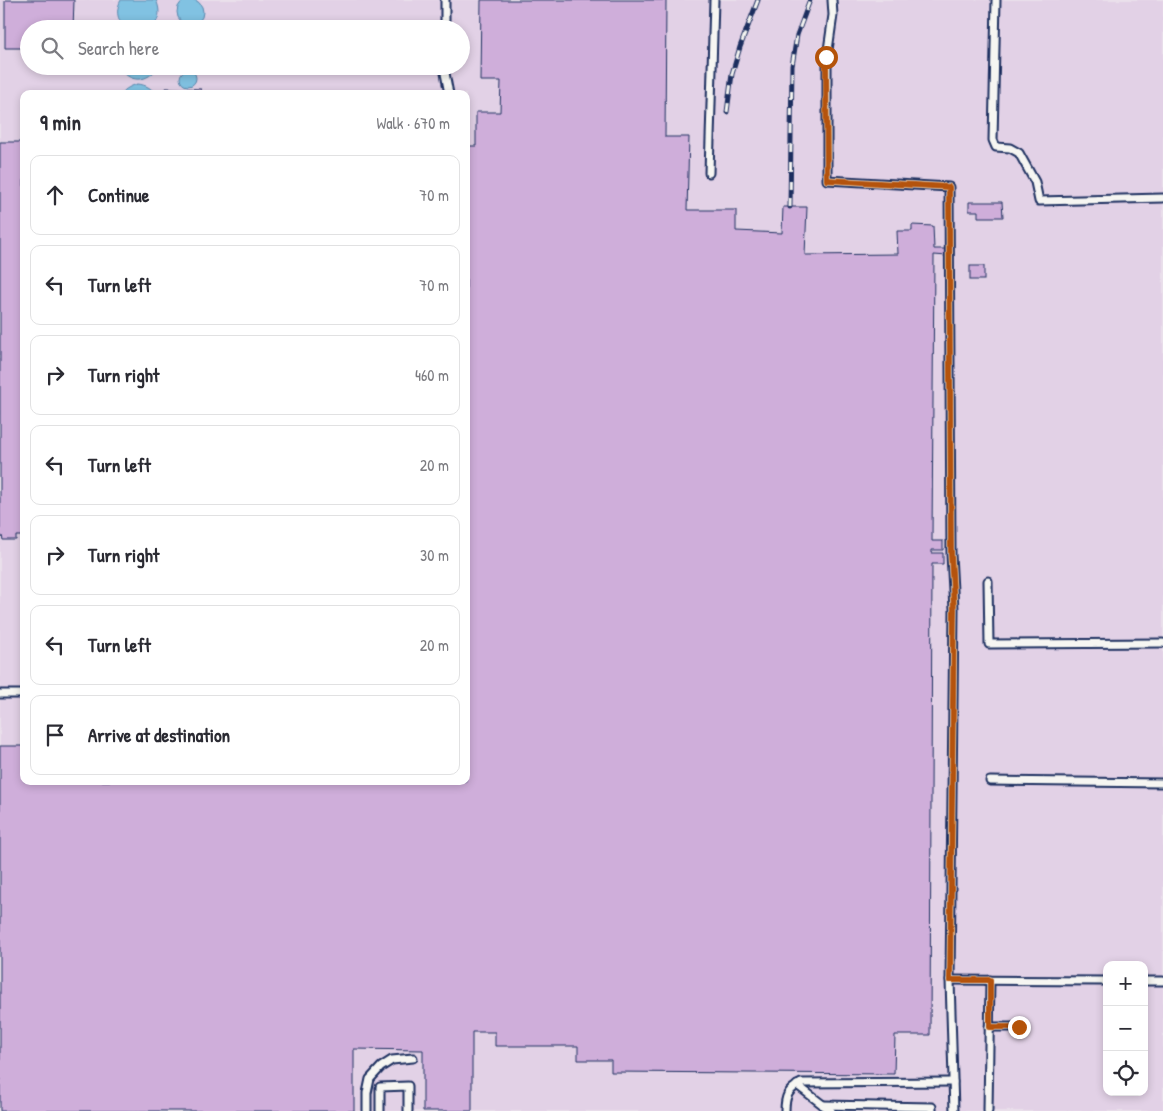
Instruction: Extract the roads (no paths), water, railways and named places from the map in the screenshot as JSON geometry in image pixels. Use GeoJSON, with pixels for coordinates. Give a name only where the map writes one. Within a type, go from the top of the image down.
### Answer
{"type":"FeatureCollection","features":[{"type":"Feature","properties":{"kind":"lane"},"geometry":{"type":"LineString","coordinates":[[445,0],[445,20]]}},
{"type":"Feature","properties":{"kind":"lane"},"geometry":{"type":"LineString","coordinates":[[709,173],[714,0]]}},
{"type":"Feature","properties":{"kind":"lane"},"geometry":{"type":"LineString","coordinates":[[832,0],[833,14],[826,57],[827,180],[949,187],[951,554],[954,609],[950,980],[954,1111]]}},
{"type":"Feature","properties":{"kind":"lane"},"geometry":{"type":"LineString","coordinates":[[996,0],[993,140],[996,147],[1010,148],[1019,153],[1035,182],[1039,201],[1163,198]]}},
{"type":"Feature","properties":{"kind":"lane"},"geometry":{"type":"LineString","coordinates":[[445,75],[448,90]]}},
{"type":"Feature","properties":{"kind":"lane"},"geometry":{"type":"LineString","coordinates":[[988,581],[988,644],[1163,643]]}},
{"type":"Feature","properties":{"kind":"lane"},"geometry":{"type":"LineString","coordinates":[[0,694],[20,694]]}},
{"type":"Feature","properties":{"kind":"lane"},"geometry":{"type":"LineString","coordinates":[[990,781],[1163,783]]}},
{"type":"Feature","properties":{"kind":"lane"},"geometry":{"type":"LineString","coordinates":[[950,980],[1103,981]]}},
{"type":"Feature","properties":{"kind":"lane"},"geometry":{"type":"LineString","coordinates":[[988,1111],[990,980]]}},
{"type":"Feature","properties":{"kind":"lane"},"geometry":{"type":"LineString","coordinates":[[1148,981],[1163,981]]}},
{"type":"Feature","properties":{"kind":"lane"},"geometry":{"type":"LineString","coordinates":[[990,1027],[1019,1027]]}},
{"type":"Feature","properties":{"kind":"lane"},"geometry":{"type":"LineString","coordinates":[[367,1111],[367,1093],[370,1079],[381,1067],[392,1060],[413,1058]]}},
{"type":"Feature","properties":{"kind":"lane"},"geometry":{"type":"LineString","coordinates":[[785,1111],[786,1098],[789,1091],[801,1083],[953,1082]]}},
{"type":"Feature","properties":{"kind":"lane"},"geometry":{"type":"LineString","coordinates":[[797,1085],[831,1111]]}},
{"type":"Feature","properties":{"kind":"lane"},"geometry":{"type":"LineString","coordinates":[[380,1111],[380,1087],[408,1086],[408,1111]]}},
{"type":"Feature","properties":{"kind":"lane"},"geometry":{"type":"LineString","coordinates":[[823,1105],[932,1106],[932,1111]]}},
{"type":"Feature","properties":{"kind":"water"},"geometry":{"type":"Polygon","coordinates":[[[121,0],[156,0],[159,8],[158,19],[120,20],[118,8],[121,0]]]}},
{"type":"Feature","properties":{"kind":"water"},"geometry":{"type":"Polygon","coordinates":[[[185,0],[195,0],[202,7],[203,12],[200,20],[180,20],[178,17],[178,7],[185,0]]]}},
{"type":"Feature","properties":{"kind":"water"},"geometry":{"type":"Polygon","coordinates":[[[127,75],[150,75],[138,79],[127,75]]]}},
{"type":"Feature","properties":{"kind":"water"},"geometry":{"type":"Polygon","coordinates":[[[181,75],[195,75],[194,84],[188,86],[182,84],[181,75]]]}},
{"type":"Feature","properties":{"kind":"water"},"geometry":{"type":"Polygon","coordinates":[[[138,84],[152,90],[125,90],[138,84]]]}},
{"type":"Feature","properties":{"kind":"railway"},"geometry":{"type":"LineString","coordinates":[[727,112],[732,74],[758,0]]}},
{"type":"Feature","properties":{"kind":"railway"},"geometry":{"type":"LineString","coordinates":[[790,207],[792,66],[797,35],[810,0]]}}]}
